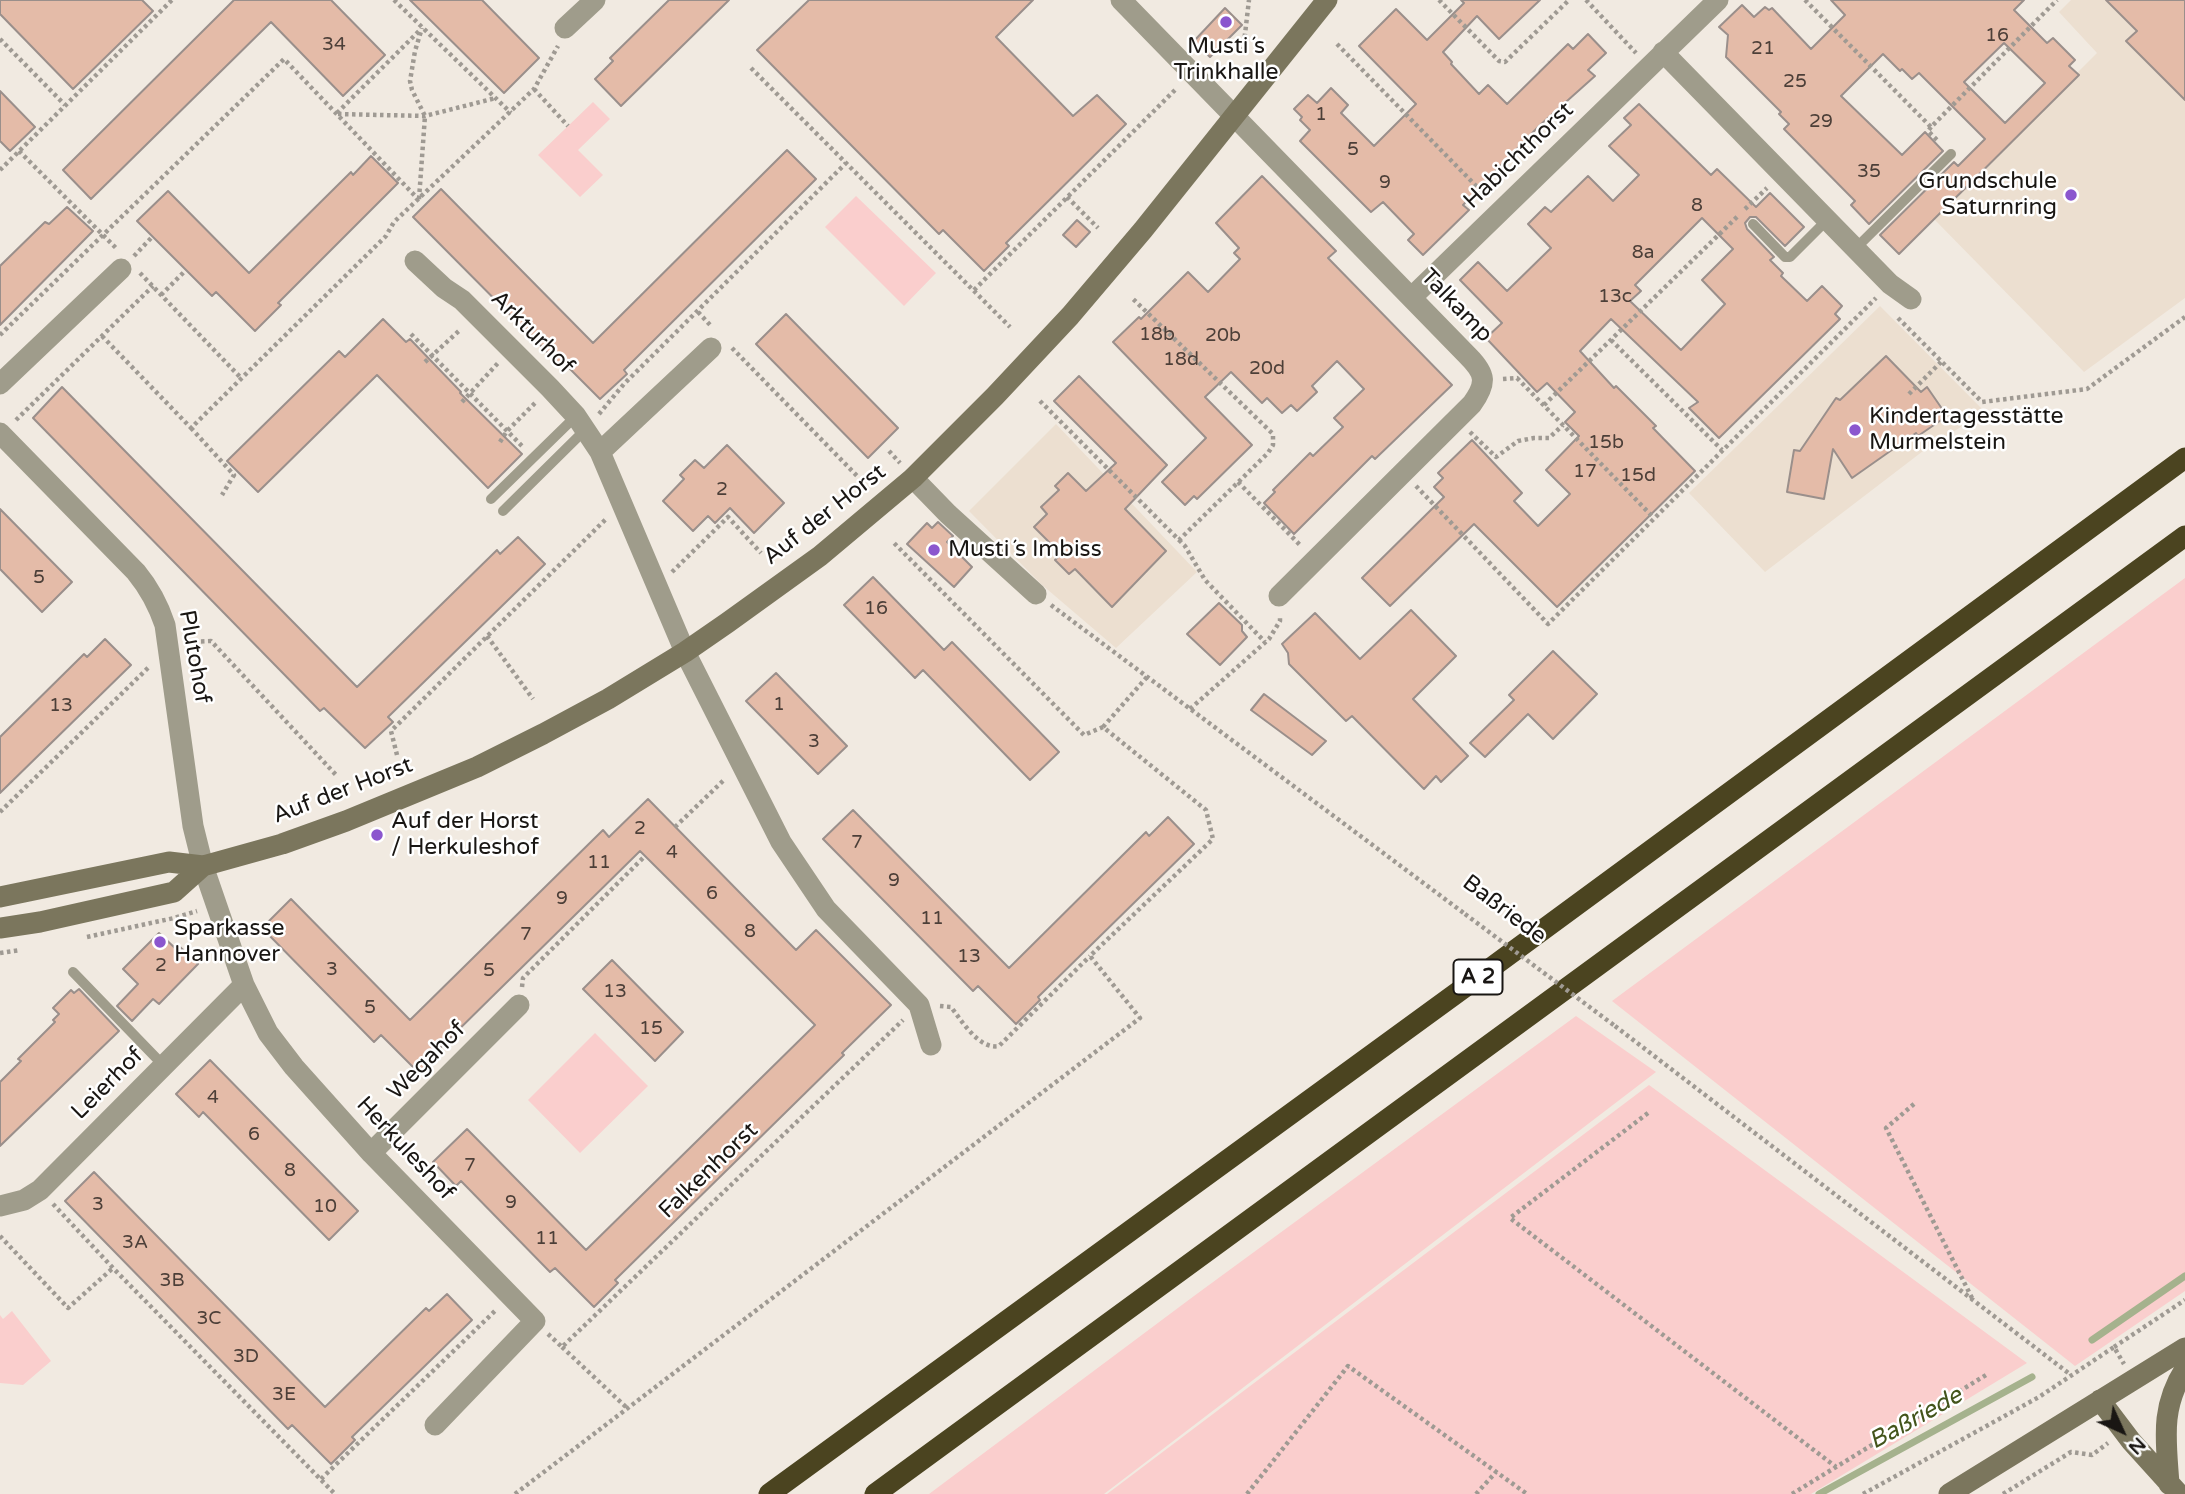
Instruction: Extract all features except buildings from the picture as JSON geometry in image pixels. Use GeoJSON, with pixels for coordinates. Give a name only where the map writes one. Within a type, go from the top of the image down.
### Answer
{"type":"FeatureCollection","features":[{"type":"Feature","properties":{"kind":"highway","name":"A 2"},"geometry":{"type":"LineString","coordinates":[[769,1494],[2185,458]]}},
{"type":"Feature","properties":{"kind":"highway","name":"A 2"},"geometry":{"type":"LineString","coordinates":[[875,1494],[2185,536]]}},
{"type":"Feature","properties":{"kind":"street"},"geometry":{"type":"LineString","coordinates":[[565,28],[595,0]]}},
{"type":"Feature","properties":{"kind":"street","name":"Talkamp"},"geometry":{"type":"LineString","coordinates":[[1121,0],[1412,297],[1479,368],[1484,381],[1481,392],[1458,419],[1279,596]]}},
{"type":"Feature","properties":{"kind":"street","name":"Auf der Horst"},"geometry":{"type":"LineString","coordinates":[[0,897],[169,862],[202,866],[282,844],[346,821],[477,767],[608,699],[685,652],[820,556],[913,478],[1070,316],[1327,0]]}},
{"type":"Feature","properties":{"kind":"street","name":"Habichthorst"},"geometry":{"type":"LineString","coordinates":[[1412,297],[1718,0]]}},
{"type":"Feature","properties":{"kind":"street"},"geometry":{"type":"LineString","coordinates":[[1656,59],[1782,173],[1828,219],[1856,248],[1883,290],[1911,299]]}},
{"type":"Feature","properties":{"kind":"street","name":"Arkturhof"},"geometry":{"type":"LineString","coordinates":[[415,261],[444,288],[462,300],[581,423],[600,452],[685,652]]}},
{"type":"Feature","properties":{"kind":"street"},"geometry":{"type":"LineString","coordinates":[[0,384],[127,263]]}},
{"type":"Feature","properties":{"kind":"street"},"geometry":{"type":"LineString","coordinates":[[600,452],[711,348]]}},
{"type":"Feature","properties":{"kind":"street","name":"Plutohof"},"geometry":{"type":"LineString","coordinates":[[0,434],[136,572],[150,590],[165,625],[193,826],[202,866]]}},
{"type":"Feature","properties":{"kind":"street"},"geometry":{"type":"LineString","coordinates":[[913,478],[948,514],[1036,594]]}},
{"type":"Feature","properties":{"kind":"street"},"geometry":{"type":"LineString","coordinates":[[685,652],[781,842],[826,909],[919,1005],[931,1045]]}},
{"type":"Feature","properties":{"kind":"street","name":"Auf der Horst"},"geometry":{"type":"LineString","coordinates":[[0,928],[40,922],[174,892],[202,866]]}},
{"type":"Feature","properties":{"kind":"street","name":"Herkuleshof"},"geometry":{"type":"LineString","coordinates":[[202,866],[244,985],[268,1032],[294,1067],[371,1153],[535,1321]]}},
{"type":"Feature","properties":{"kind":"street","name":"Leierhof"},"geometry":{"type":"LineString","coordinates":[[0,1206],[24,1200],[40,1190],[244,985]]}},
{"type":"Feature","properties":{"kind":"street","name":"Wegahof"},"geometry":{"type":"LineString","coordinates":[[371,1153],[519,1005]]}},
{"type":"Feature","properties":{"kind":"street"},"geometry":{"type":"LineString","coordinates":[[435,1425],[535,1321]]}},
{"type":"Feature","properties":{"kind":"street"},"geometry":{"type":"LineString","coordinates":[[1949,1494],[2185,1348]]}},
{"type":"Feature","properties":{"kind":"street"},"geometry":{"type":"LineString","coordinates":[[2174,1489],[2165,1426],[2166,1412],[2172,1392],[2185,1369]]}},
{"type":"Feature","properties":{"kind":"street"},"geometry":{"type":"LineString","coordinates":[[2100,1400],[2131,1441],[2174,1489]]}},
{"type":"Feature","properties":{"kind":"lane"},"geometry":{"type":"LineString","coordinates":[[1856,248],[1951,154]]}},
{"type":"Feature","properties":{"kind":"lane"},"geometry":{"type":"LineString","coordinates":[[1753,224],[1785,257],[1790,257],[1828,219]]}},
{"type":"Feature","properties":{"kind":"lane"},"geometry":{"type":"LineString","coordinates":[[492,499],[534,457],[581,423]]}},
{"type":"Feature","properties":{"kind":"lane"},"geometry":{"type":"LineString","coordinates":[[503,511],[581,423]]}},
{"type":"Feature","properties":{"kind":"lane"},"geometry":{"type":"LineString","coordinates":[[73,972],[164,1066]]}},
{"type":"Feature","properties":{"kind":"path"},"geometry":{"type":"LineString","coordinates":[[163,0],[167,5]]}},
{"type":"Feature","properties":{"kind":"path"},"geometry":{"type":"LineString","coordinates":[[0,170],[172,0]]}},
{"type":"Feature","properties":{"kind":"path"},"geometry":{"type":"LineString","coordinates":[[394,0],[511,113]]}},
{"type":"Feature","properties":{"kind":"path"},"geometry":{"type":"LineString","coordinates":[[1243,51],[1249,0]]}},
{"type":"Feature","properties":{"kind":"path"},"geometry":{"type":"LineString","coordinates":[[1439,0],[1499,61],[1505,62],[1569,0]]}},
{"type":"Feature","properties":{"kind":"path"},"geometry":{"type":"LineString","coordinates":[[1586,0],[1656,59]]}},
{"type":"Feature","properties":{"kind":"path"},"geometry":{"type":"LineString","coordinates":[[1805,0],[1931,127],[2057,0]]}},
{"type":"Feature","properties":{"kind":"path"},"geometry":{"type":"LineString","coordinates":[[337,114],[422,28]]}},
{"type":"Feature","properties":{"kind":"path"},"geometry":{"type":"LineString","coordinates":[[419,200],[425,116],[410,81],[422,28]]}},
{"type":"Feature","properties":{"kind":"path"},"geometry":{"type":"LineString","coordinates":[[191,428],[386,236],[394,222],[534,89],[565,28]]}},
{"type":"Feature","properties":{"kind":"path"},"geometry":{"type":"LineString","coordinates":[[0,39],[65,105]]}},
{"type":"Feature","properties":{"kind":"path"},"geometry":{"type":"LineString","coordinates":[[1337,44],[1500,210]]}},
{"type":"Feature","properties":{"kind":"path"},"geometry":{"type":"LineString","coordinates":[[0,335],[284,60],[419,200]]}},
{"type":"Feature","properties":{"kind":"path"},"geometry":{"type":"LineString","coordinates":[[751,68],[1010,327]]}},
{"type":"Feature","properties":{"kind":"path"},"geometry":{"type":"LineString","coordinates":[[974,290],[1193,72]]}},
{"type":"Feature","properties":{"kind":"path"},"geometry":{"type":"LineString","coordinates":[[534,89],[568,126]]}},
{"type":"Feature","properties":{"kind":"path"},"geometry":{"type":"LineString","coordinates":[[337,114],[425,116],[496,98]]}},
{"type":"Feature","properties":{"kind":"path"},"geometry":{"type":"LineString","coordinates":[[19,151],[105,235],[127,263],[242,378]]}},
{"type":"Feature","properties":{"kind":"path"},"geometry":{"type":"LineString","coordinates":[[0,161],[5,166]]}},
{"type":"Feature","properties":{"kind":"path"},"geometry":{"type":"LineString","coordinates":[[581,423],[624,384],[846,163]]}},
{"type":"Feature","properties":{"kind":"path"},"geometry":{"type":"LineString","coordinates":[[1544,405],[1782,173]]}},
{"type":"Feature","properties":{"kind":"path"},"geometry":{"type":"LineString","coordinates":[[1067,197],[1098,228]]}},
{"type":"Feature","properties":{"kind":"path"},"geometry":{"type":"LineString","coordinates":[[127,263],[153,236]]}},
{"type":"Feature","properties":{"kind":"path"},"geometry":{"type":"LineString","coordinates":[[161,295],[186,270]]}},
{"type":"Feature","properties":{"kind":"path"},"geometry":{"type":"LineString","coordinates":[[0,434],[152,286]]}},
{"type":"Feature","properties":{"kind":"path"},"geometry":{"type":"LineString","coordinates":[[1883,290],[1886,306]]}},
{"type":"Feature","properties":{"kind":"path"},"geometry":{"type":"LineString","coordinates":[[1404,473],[1548,624],[1883,290]]}},
{"type":"Feature","properties":{"kind":"path"},"geometry":{"type":"LineString","coordinates":[[1131,297],[1273,433],[1273,445],[1268,453],[1179,540]]}},
{"type":"Feature","properties":{"kind":"path"},"geometry":{"type":"LineString","coordinates":[[425,362],[476,314]]}},
{"type":"Feature","properties":{"kind":"path"},"geometry":{"type":"LineString","coordinates":[[1895,316],[1982,402],[2087,389],[2185,317]]}},
{"type":"Feature","properties":{"kind":"path"},"geometry":{"type":"LineString","coordinates":[[411,334],[534,457]]}},
{"type":"Feature","properties":{"kind":"path"},"geometry":{"type":"LineString","coordinates":[[103,335],[234,475],[222,495]]}},
{"type":"Feature","properties":{"kind":"path"},"geometry":{"type":"LineString","coordinates":[[711,348],[721,337],[859,478]]}},
{"type":"Feature","properties":{"kind":"path"},"geometry":{"type":"LineString","coordinates":[[1611,340],[1722,450]]}},
{"type":"Feature","properties":{"kind":"path"},"geometry":{"type":"LineString","coordinates":[[462,402],[511,349]]}},
{"type":"Feature","properties":{"kind":"path"},"geometry":{"type":"LineString","coordinates":[[1909,394],[1941,362]]}},
{"type":"Feature","properties":{"kind":"path"},"geometry":{"type":"LineString","coordinates":[[1484,381],[1517,378],[1654,517]]}},
{"type":"Feature","properties":{"kind":"path"},"geometry":{"type":"LineString","coordinates":[[500,442],[507,431],[550,388]]}},
{"type":"Feature","properties":{"kind":"path"},"geometry":{"type":"LineString","coordinates":[[1040,401],[1185,546],[1205,580],[1265,642]]}},
{"type":"Feature","properties":{"kind":"path"},"geometry":{"type":"LineString","coordinates":[[1458,419],[1496,457],[1518,441],[1549,438],[1563,425]]}},
{"type":"Feature","properties":{"kind":"path"},"geometry":{"type":"LineString","coordinates":[[1238,482],[1315,561]]}},
{"type":"Feature","properties":{"kind":"path"},"geometry":{"type":"LineString","coordinates":[[397,755],[391,731],[622,503]]}},
{"type":"Feature","properties":{"kind":"path"},"geometry":{"type":"LineString","coordinates":[[656,582],[676,569],[728,517],[761,553]]}},
{"type":"Feature","properties":{"kind":"path","name":"Baßriede"},"geometry":{"type":"LineString","coordinates":[[1036,594],[1615,1026],[2071,1375],[2039,1397],[1863,1494]]}},
{"type":"Feature","properties":{"kind":"path"},"geometry":{"type":"LineString","coordinates":[[1190,709],[1265,642],[1280,621],[1279,596]]}},
{"type":"Feature","properties":{"kind":"path"},"geometry":{"type":"LineString","coordinates":[[487,636],[533,699]]}},
{"type":"Feature","properties":{"kind":"path"},"geometry":{"type":"LineString","coordinates":[[0,812],[168,646],[211,641],[337,776]]}},
{"type":"Feature","properties":{"kind":"path"},"geometry":{"type":"LineString","coordinates":[[1103,727],[1147,677]]}},
{"type":"Feature","properties":{"kind":"path"},"geometry":{"type":"LineString","coordinates":[[676,827],[723,780],[745,772]]}},
{"type":"Feature","properties":{"kind":"path"},"geometry":{"type":"LineString","coordinates":[[519,1005],[523,978],[645,856]]}},
{"type":"Feature","properties":{"kind":"path"},"geometry":{"type":"LineString","coordinates":[[919,1005],[951,1007],[982,1043],[991,1047],[999,1046],[1090,956]]}},
{"type":"Feature","properties":{"kind":"path","name":"Falkenhorst"},"geometry":{"type":"LineString","coordinates":[[562,1347],[919,1005]]}},
{"type":"Feature","properties":{"kind":"path"},"geometry":{"type":"LineString","coordinates":[[1914,1104],[1886,1128],[1972,1299]]}},
{"type":"Feature","properties":{"kind":"path"},"geometry":{"type":"LineString","coordinates":[[1648,1113],[1510,1218],[1836,1467]]}},
{"type":"Feature","properties":{"kind":"path"},"geometry":{"type":"LineString","coordinates":[[40,1190],[335,1494]]}},
{"type":"Feature","properties":{"kind":"path"},"geometry":{"type":"LineString","coordinates":[[0,1236],[68,1308],[113,1268]]}},
{"type":"Feature","properties":{"kind":"path"},"geometry":{"type":"LineString","coordinates":[[321,1479],[510,1296]]}},
{"type":"Feature","properties":{"kind":"path"},"geometry":{"type":"LineString","coordinates":[[2114,1347],[2185,1300]]}},
{"type":"Feature","properties":{"kind":"path"},"geometry":{"type":"LineString","coordinates":[[535,1321],[627,1408]]}},
{"type":"Feature","properties":{"kind":"path"},"geometry":{"type":"LineString","coordinates":[[1247,1494],[1348,1366],[1527,1494]]}},
{"type":"Feature","properties":{"kind":"path"},"geometry":{"type":"LineString","coordinates":[[1792,1494],[1986,1375]]}},
{"type":"Feature","properties":{"kind":"path"},"geometry":{"type":"LineString","coordinates":[[2003,1494],[2071,1452],[2092,1455]]}},
{"type":"Feature","properties":{"kind":"path"},"geometry":{"type":"LineString","coordinates":[[1476,1494],[1496,1472]]}},
{"type":"Feature","properties":{"kind":"shaded area","name":"Grundschule Saturnring"},"geometry":{"type":"Polygon","coordinates":[[[2071,0],[2185,0],[2185,298],[2084,372],[1933,218],[2078,76],[2077,73],[2097,53],[2059,12],[2071,0]]]}},
{"type":"Feature","properties":{"kind":"shaded area"},"geometry":{"type":"Polygon","coordinates":[[[593,102],[610,119],[578,150],[603,175],[580,197],[538,155],[593,102]]]}},
{"type":"Feature","properties":{"kind":"shaded area"},"geometry":{"type":"Polygon","coordinates":[[[856,196],[936,273],[904,306],[825,227],[856,196]]]}},
{"type":"Feature","properties":{"kind":"shaded area","name":"Kindertagesstätte Murmelstein"},"geometry":{"type":"Polygon","coordinates":[[[1880,306],[1985,412],[1927,448],[1765,572],[1689,493],[1880,306]]]}},
{"type":"Feature","properties":{"kind":"shaded area"},"geometry":{"type":"Polygon","coordinates":[[[1056,424],[1197,572],[1116,648],[1041,584],[969,511],[1056,424]]]}},
{"type":"Feature","properties":{"kind":"shaded area"},"geometry":{"type":"Polygon","coordinates":[[[2185,578],[2185,1291],[2075,1366],[1612,1001],[2185,578]]]}},
{"type":"Feature","properties":{"kind":"shaded area"},"geometry":{"type":"Polygon","coordinates":[[[1576,1016],[1656,1072],[1104,1494],[929,1494],[1194,1296],[1576,1016]]]}},
{"type":"Feature","properties":{"kind":"shaded area"},"geometry":{"type":"Polygon","coordinates":[[[595,1033],[648,1086],[580,1153],[528,1100],[595,1033]]]}},
{"type":"Feature","properties":{"kind":"shaded area"},"geometry":{"type":"Polygon","coordinates":[[[1649,1085],[2027,1363],[1811,1494],[1107,1494],[1649,1085]]]}},
{"type":"Feature","properties":{"kind":"shaded area"},"geometry":{"type":"Polygon","coordinates":[[[12,1311],[51,1361],[23,1385],[0,1383],[0,1315],[3,1319],[12,1311]]]}},
{"type":"Feature","properties":{"kind":"waterway","name":"Baßriede"},"geometry":{"type":"LineString","coordinates":[[2092,1340],[2185,1276]]}},
{"type":"Feature","properties":{"kind":"waterway","name":"Baßriede"},"geometry":{"type":"LineString","coordinates":[[1819,1494],[2032,1377]]}},
{"type":"Feature","properties":{"kind":"place","name":"Musti´s Trinkhalle"},"geometry":{"type":"Point","coordinates":[1226,22]}},
{"type":"Feature","properties":{"kind":"place","name":"Grundschule Saturnring"},"geometry":{"type":"Point","coordinates":[2071,195]}},
{"type":"Feature","properties":{"kind":"place","name":"Kindertagesstätte Murmelstein"},"geometry":{"type":"Point","coordinates":[1855,430]}},
{"type":"Feature","properties":{"kind":"place","name":"Musti´s Imbiss"},"geometry":{"type":"Point","coordinates":[934,550]}},
{"type":"Feature","properties":{"kind":"place","name":"Auf der Horst / Herkuleshof"},"geometry":{"type":"Point","coordinates":[377,835]}},
{"type":"Feature","properties":{"kind":"place","name":"Sparkasse Hannover"},"geometry":{"type":"Point","coordinates":[160,942]}}]}
